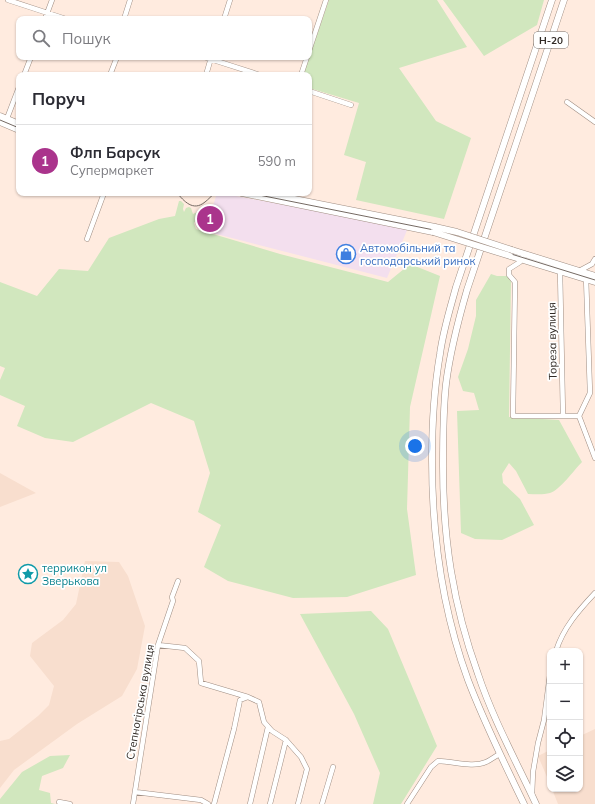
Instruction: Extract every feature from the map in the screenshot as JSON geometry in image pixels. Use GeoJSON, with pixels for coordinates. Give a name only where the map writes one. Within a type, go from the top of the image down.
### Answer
{"type":"FeatureCollection","features":[{"type":"Feature","properties":{"kind":"main road","name":"Н-20"},"geometry":{"type":"LineString","coordinates":[[524,804],[482,716],[468,680],[449,615],[440,576],[436,547],[432,490],[433,405],[440,354],[456,287],[552,0]]}},
{"type":"Feature","properties":{"kind":"main road","name":"Н-20"},"geometry":{"type":"LineString","coordinates":[[536,804],[489,704],[468,645],[459,614],[450,571],[444,521],[443,434],[444,406],[450,356],[458,322],[467,290],[564,0]]}},
{"type":"Feature","properties":{"kind":"main road"},"geometry":{"type":"LineString","coordinates":[[0,116],[4,122],[16,128]]}},
{"type":"Feature","properties":{"kind":"main road"},"geometry":{"type":"LineString","coordinates":[[4,122],[16,124]]}},
{"type":"Feature","properties":{"kind":"main road"},"geometry":{"type":"LineString","coordinates":[[497,164],[508,168]]}},
{"type":"Feature","properties":{"kind":"main road"},"geometry":{"type":"LineString","coordinates":[[258,196],[457,232],[523,257],[578,274],[595,276]]}},
{"type":"Feature","properties":{"kind":"main road"},"geometry":{"type":"LineString","coordinates":[[278,196],[434,229]]}},
{"type":"Feature","properties":{"kind":"main road"},"geometry":{"type":"LineString","coordinates":[[586,276],[595,282]]}},
{"type":"Feature","properties":{"kind":"street"},"geometry":{"type":"LineString","coordinates":[[8,0],[57,16]]}},
{"type":"Feature","properties":{"kind":"street"},"geometry":{"type":"LineString","coordinates":[[46,16],[52,0]]}},
{"type":"Feature","properties":{"kind":"street"},"geometry":{"type":"LineString","coordinates":[[125,16],[130,0]]}},
{"type":"Feature","properties":{"kind":"street"},"geometry":{"type":"LineString","coordinates":[[225,16],[230,0]]}},
{"type":"Feature","properties":{"kind":"street"},"geometry":{"type":"LineString","coordinates":[[312,42],[326,0]]}},
{"type":"Feature","properties":{"kind":"street"},"geometry":{"type":"LineString","coordinates":[[25,72],[30,60]]}},
{"type":"Feature","properties":{"kind":"street"},"geometry":{"type":"LineString","coordinates":[[111,72],[116,60]]}},
{"type":"Feature","properties":{"kind":"street"},"geometry":{"type":"LineString","coordinates":[[207,72],[210,60]]}},
{"type":"Feature","properties":{"kind":"street"},"geometry":{"type":"LineString","coordinates":[[217,60],[251,72]]}},
{"type":"Feature","properties":{"kind":"street"},"geometry":{"type":"LineString","coordinates":[[302,72],[306,60]]}},
{"type":"Feature","properties":{"kind":"street"},"geometry":{"type":"LineString","coordinates":[[312,92],[351,105]]}},
{"type":"Feature","properties":{"kind":"street"},"geometry":{"type":"LineString","coordinates":[[4,122],[16,94]]}},
{"type":"Feature","properties":{"kind":"street"},"geometry":{"type":"LineString","coordinates":[[567,102],[595,122]]}},
{"type":"Feature","properties":{"kind":"street"},"geometry":{"type":"LineString","coordinates":[[87,239],[103,196]]}},
{"type":"Feature","properties":{"kind":"street"},"geometry":{"type":"LineString","coordinates":[[523,257],[520,262],[509,269],[509,275],[515,282],[513,416],[579,416]]}},
{"type":"Feature","properties":{"kind":"street"},"geometry":{"type":"LineString","coordinates":[[578,274],[595,260]]}},
{"type":"Feature","properties":{"kind":"street","name":"Тореза вулиця"},"geometry":{"type":"LineString","coordinates":[[561,269],[563,416]]}},
{"type":"Feature","properties":{"kind":"street"},"geometry":{"type":"LineString","coordinates":[[586,276],[590,394],[579,416],[595,458]]}},
{"type":"Feature","properties":{"kind":"street","name":"Степногірська вулиця"},"geometry":{"type":"LineString","coordinates":[[133,804],[158,645],[178,581]]}},
{"type":"Feature","properties":{"kind":"street"},"geometry":{"type":"LineString","coordinates":[[557,648],[560,640],[571,622],[595,593]]}},
{"type":"Feature","properties":{"kind":"street"},"geometry":{"type":"LineString","coordinates":[[158,645],[185,648],[199,661],[201,683],[248,697],[259,702],[264,722],[272,731],[286,740],[301,757],[308,769],[298,804]]}},
{"type":"Feature","properties":{"kind":"street"},"geometry":{"type":"LineString","coordinates":[[532,797],[533,772],[544,720],[549,684]]}},
{"type":"Feature","properties":{"kind":"street"},"geometry":{"type":"LineString","coordinates":[[214,804],[234,729],[240,700],[248,697]]}},
{"type":"Feature","properties":{"kind":"street"},"geometry":{"type":"LineString","coordinates":[[250,804],[268,727]]}},
{"type":"Feature","properties":{"kind":"street"},"geometry":{"type":"LineString","coordinates":[[270,804],[286,740]]}},
{"type":"Feature","properties":{"kind":"street"},"geometry":{"type":"LineString","coordinates":[[407,804],[431,767],[438,761],[479,764],[485,763],[500,754]]}},
{"type":"Feature","properties":{"kind":"street"},"geometry":{"type":"LineString","coordinates":[[322,804],[333,767]]}},
{"type":"Feature","properties":{"kind":"street"},"geometry":{"type":"LineString","coordinates":[[135,792],[201,800],[208,804]]}},
{"type":"Feature","properties":{"kind":"street"},"geometry":{"type":"LineString","coordinates":[[59,802],[70,804]]}},
{"type":"Feature","properties":{"kind":"shaded area","name":"Автомобільний та господарський ринок"},"geometry":{"type":"Polygon","coordinates":[[[216,196],[236,196],[408,228],[387,278],[205,231],[216,196]]]}},
{"type":"Feature","properties":{"kind":"shaded area"},"geometry":{"type":"Polygon","coordinates":[[[0,473],[36,493],[0,507],[0,473]]]}},
{"type":"Feature","properties":{"kind":"shaded area"},"geometry":{"type":"Polygon","coordinates":[[[85,561],[119,562],[128,576],[145,626],[137,669],[122,696],[77,724],[14,770],[0,788],[0,741],[9,739],[38,716],[49,705],[54,686],[30,656],[32,643],[63,620],[76,604],[85,561]]]}},
{"type":"Feature","properties":{"kind":"shaded area"},"geometry":{"type":"Polygon","coordinates":[[[595,729],[595,804],[558,804],[553,792],[583,792],[583,735],[595,729]]]}},
{"type":"Feature","properties":{"kind":"shaded area"},"geometry":{"type":"Polygon","coordinates":[[[547,752],[547,777],[538,756],[547,752]]]}},
{"type":"Feature","properties":{"kind":"green space"},"geometry":{"type":"Polygon","coordinates":[[[329,0],[437,0],[467,47],[399,68],[436,121],[471,138],[444,219],[356,200],[366,162],[344,155],[359,103],[312,89],[312,72],[304,72],[308,60],[312,60],[312,49],[329,0]]]}},
{"type":"Feature","properties":{"kind":"green space"},"geometry":{"type":"Polygon","coordinates":[[[443,0],[544,0],[537,25],[484,56],[443,0]]]}},
{"type":"Feature","properties":{"kind":"green space"},"geometry":{"type":"Polygon","coordinates":[[[179,201],[184,204],[184,212],[186,208],[189,207],[191,208],[193,214],[204,209],[205,211],[194,223],[196,229],[280,254],[388,282],[410,264],[440,276],[410,407],[407,509],[416,575],[347,597],[293,598],[228,581],[204,567],[221,525],[198,512],[210,473],[194,421],[151,403],[73,442],[45,438],[17,426],[25,406],[0,395],[0,380],[5,368],[0,366],[0,282],[37,296],[59,269],[88,271],[109,238],[159,219],[175,216],[179,201]]]}},
{"type":"Feature","properties":{"kind":"green space"},"geometry":{"type":"Polygon","coordinates":[[[491,274],[497,276],[510,276],[511,282],[509,417],[559,420],[582,462],[558,488],[545,494],[528,494],[516,471],[509,463],[502,474],[503,483],[520,499],[534,525],[502,540],[475,539],[461,533],[457,411],[479,410],[474,393],[463,391],[458,377],[468,349],[476,316],[476,300],[491,274]]]}},
{"type":"Feature","properties":{"kind":"green space"},"geometry":{"type":"Polygon","coordinates":[[[371,611],[388,629],[437,746],[401,804],[373,804],[380,773],[354,714],[300,614],[371,611]]]}},
{"type":"Feature","properties":{"kind":"green space"},"geometry":{"type":"Polygon","coordinates":[[[70,755],[63,768],[42,776],[39,790],[50,793],[51,803],[55,804],[0,804],[0,799],[22,772],[50,756],[70,755]]]}},
{"type":"Feature","properties":{"kind":"tram line"},"geometry":{"type":"LineString","coordinates":[[0,120],[16,127]]}},
{"type":"Feature","properties":{"kind":"tram line"},"geometry":{"type":"LineString","coordinates":[[180,196],[193,206],[201,205],[212,196]]}},
{"type":"Feature","properties":{"kind":"tram line"},"geometry":{"type":"LineString","coordinates":[[264,196],[434,230],[595,280]]}},
{"type":"Feature","properties":{"kind":"place","name":"Флп Барсук"},"geometry":{"type":"Point","coordinates":[210,219]}},
{"type":"Feature","properties":{"kind":"place","name":"Автомобільний та господарський ринок"},"geometry":{"type":"Point","coordinates":[346,254]}},
{"type":"Feature","properties":{"kind":"place","name":"террикон ул Зверькова"},"geometry":{"type":"Point","coordinates":[28,574]}}]}
